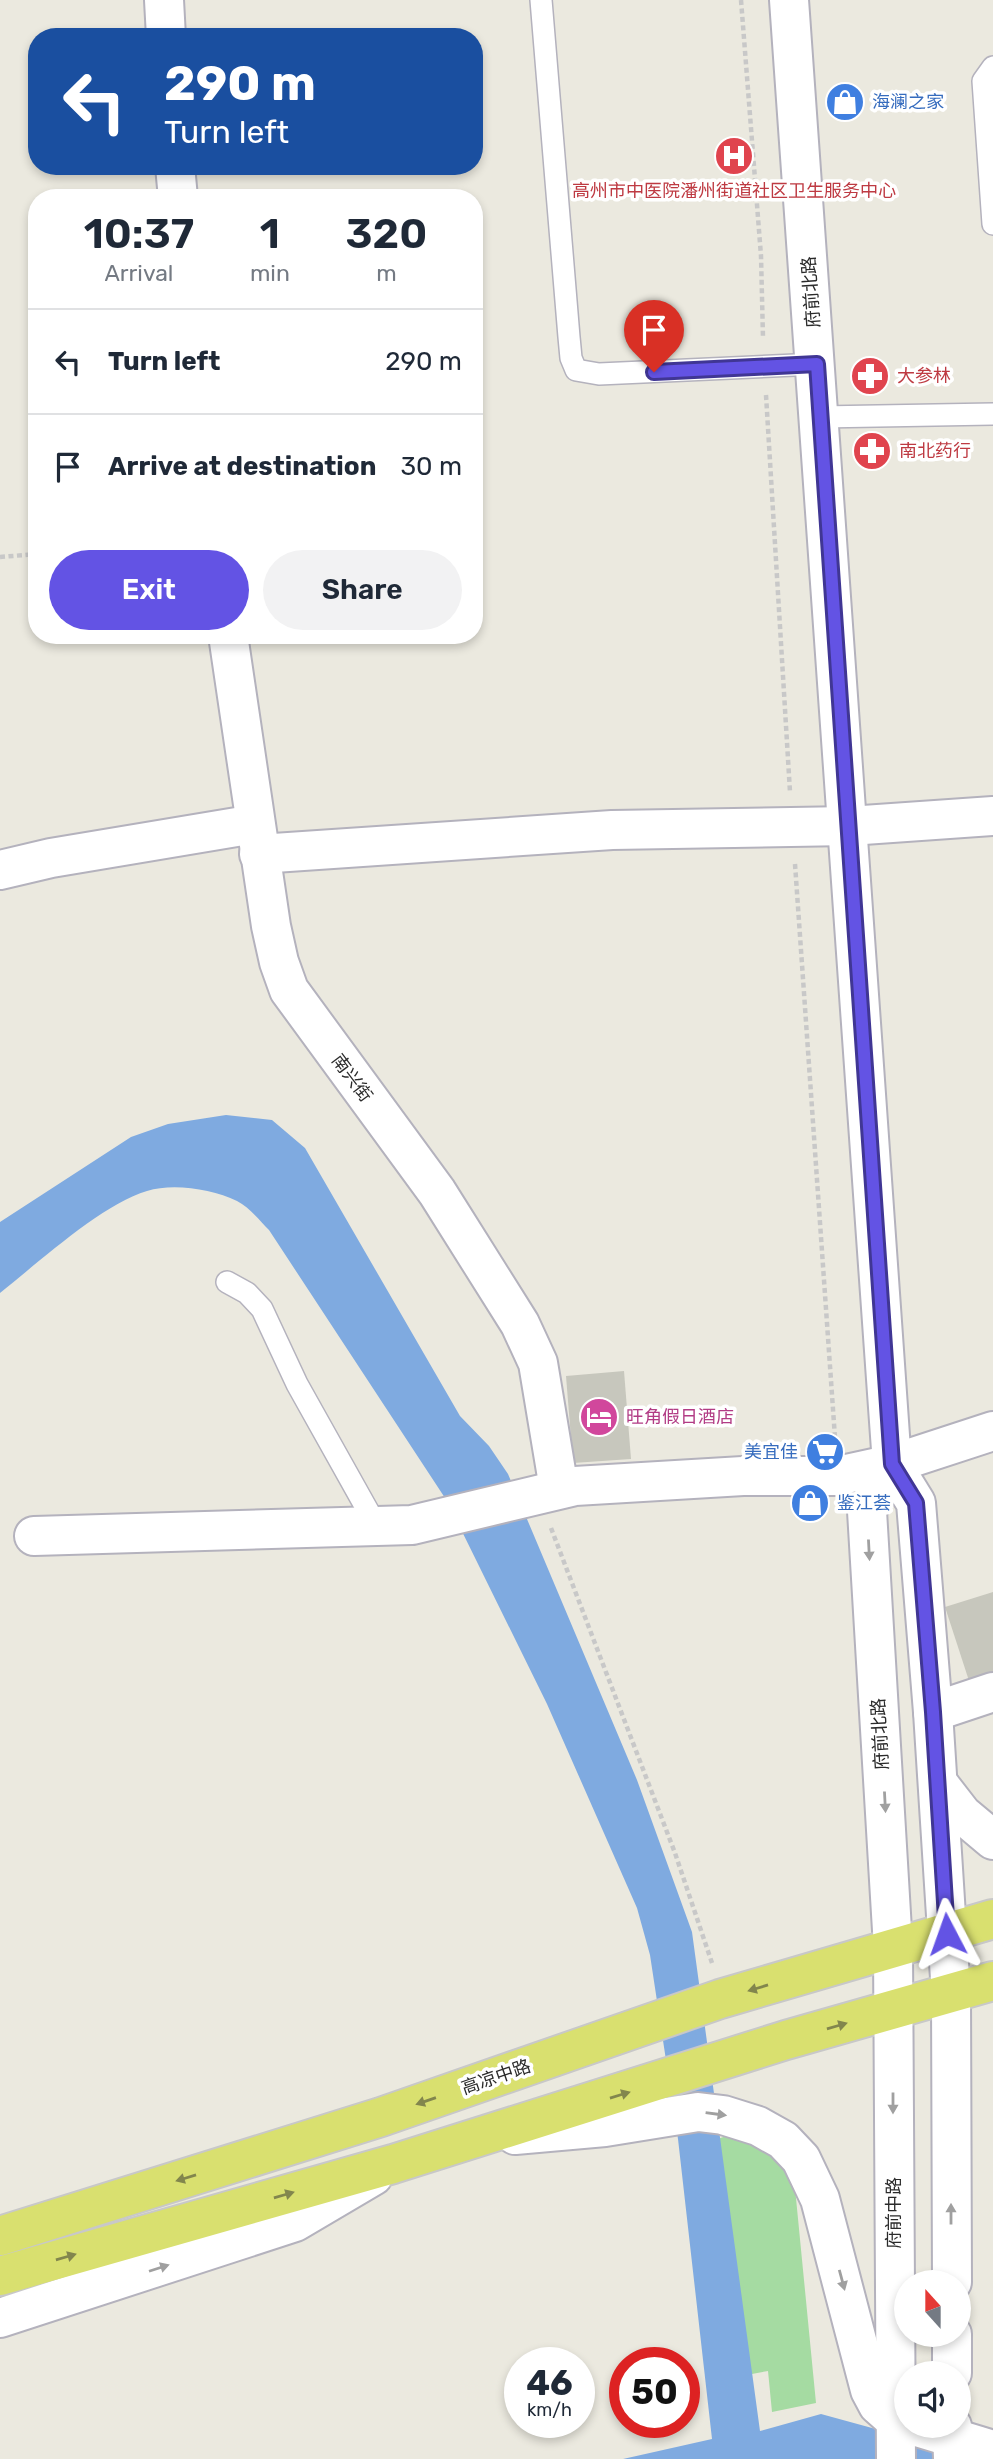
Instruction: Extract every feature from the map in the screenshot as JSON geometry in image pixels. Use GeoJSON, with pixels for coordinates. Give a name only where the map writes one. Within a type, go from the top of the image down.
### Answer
{"type":"FeatureCollection","features":[{"type":"Feature","properties":{"kind":"main road"},"geometry":{"type":"LineString","coordinates":[[164,0],[166,28]]}},
{"type":"Feature","properties":{"kind":"main road","name":"府前北路"},"geometry":{"type":"LineString","coordinates":[[789,0],[821,417],[892,1464],[916,1503],[951,1994]]}},
{"type":"Feature","properties":{"kind":"main road","name":"南兴街"},"geometry":{"type":"LineString","coordinates":[[229,644],[257,839],[279,962],[289,990],[438,1192],[532,1346],[544,1386],[549,1492]]}},
{"type":"Feature","properties":{"kind":"main road"},"geometry":{"type":"LineString","coordinates":[[0,870],[51,858],[257,839],[849,826],[993,816]]}},
{"type":"Feature","properties":{"kind":"main road"},"geometry":{"type":"LineString","coordinates":[[34,1536],[412,1525],[549,1492],[743,1476],[837,1476],[892,1464],[993,1431]]}},
{"type":"Feature","properties":{"kind":"main road","name":"府前北路"},"geometry":{"type":"LineString","coordinates":[[892,1464],[867,1511],[893,1947],[892,2010]]}},
{"type":"Feature","properties":{"kind":"main road"},"geometry":{"type":"LineString","coordinates":[[933,1712],[993,1692]]}},
{"type":"Feature","properties":{"kind":"main road"},"geometry":{"type":"LineString","coordinates":[[937,1783],[961,1814],[993,1840]]}},
{"type":"Feature","properties":{"kind":"main road","name":"高凉中路"},"geometry":{"type":"LineString","coordinates":[[0,2236],[381,2117],[720,1999],[993,1919]]}},
{"type":"Feature","properties":{"kind":"main road"},"geometry":{"type":"LineString","coordinates":[[0,2276],[393,2164],[993,1981]]}},
{"type":"Feature","properties":{"kind":"main road"},"geometry":{"type":"LineString","coordinates":[[951,1994],[951,2270]]}},
{"type":"Feature","properties":{"kind":"main road","name":"府前中路"},"geometry":{"type":"LineString","coordinates":[[892,2010],[900,2361]]}},
{"type":"Feature","properties":{"kind":"main road"},"geometry":{"type":"LineString","coordinates":[[478,2138],[605,2127],[698,2112],[723,2115],[758,2126],[783,2140],[801,2159],[820,2199],[870,2390],[878,2405],[894,2423]]}},
{"type":"Feature","properties":{"kind":"main road"},"geometry":{"type":"LineString","coordinates":[[381,2117],[393,2164]]}},
{"type":"Feature","properties":{"kind":"main road"},"geometry":{"type":"LineString","coordinates":[[0,2318],[295,2222],[393,2164]]}},
{"type":"Feature","properties":{"kind":"main road"},"geometry":{"type":"LineString","coordinates":[[931,2438],[993,2450]]}},
{"type":"Feature","properties":{"kind":"lane"},"geometry":{"type":"LineString","coordinates":[[541,0],[569,337],[571,358],[576,370],[599,374],[817,364]]}},
{"type":"Feature","properties":{"kind":"lane"},"geometry":{"type":"LineString","coordinates":[[993,67],[983,82],[990,151],[993,224]]}},
{"type":"Feature","properties":{"kind":"lane"},"geometry":{"type":"LineString","coordinates":[[821,417],[993,414]]}},
{"type":"Feature","properties":{"kind":"lane"},"geometry":{"type":"LineString","coordinates":[[227,1282],[247,1293],[262,1309],[298,1384],[377,1527]]}},
{"type":"Feature","properties":{"kind":"path"},"geometry":{"type":"LineString","coordinates":[[741,0],[761,256],[764,366],[792,827],[837,1476]]}},
{"type":"Feature","properties":{"kind":"path"},"geometry":{"type":"LineString","coordinates":[[0,557],[28,555]]}},
{"type":"Feature","properties":{"kind":"path"},"geometry":{"type":"LineString","coordinates":[[549,1492],[710,1956],[720,1999]]}},
{"type":"Feature","properties":{"kind":"green space"},"geometry":{"type":"Polygon","coordinates":[[[741,2131],[780,2154],[795,2188],[816,2403],[772,2412],[768,2371],[709,2382],[688,2149],[741,2131]]]}},
{"type":"Feature","properties":{"kind":"water"},"geometry":{"type":"Polygon","coordinates":[[[226,1115],[272,1120],[305,1148],[460,1416],[489,1446],[508,1474],[637,1780],[692,1932],[760,2431],[821,2414],[894,2434],[894,2438],[908,2438],[985,2459],[623,2459],[712,2439],[678,2139],[650,1955],[637,1908],[547,1704],[447,1501],[269,1230],[237,1201],[192,1188],[147,1191],[110,1208],[91,1221],[0,1293],[0,1222],[131,1137],[168,1124],[226,1115]]]}},
{"type":"Feature","properties":{"kind":"building","name":"旺角假日酒店"},"geometry":{"type":"Polygon","coordinates":[[[624,1371],[631,1459],[573,1463],[566,1376],[624,1371]]]}},
{"type":"Feature","properties":{"kind":"building"},"geometry":{"type":"Polygon","coordinates":[[[993,1592],[993,1680],[971,1687],[945,1607],[993,1592]]]}},
{"type":"Feature","properties":{"kind":"place","name":"海澜之家"},"geometry":{"type":"Point","coordinates":[845,102]}},
{"type":"Feature","properties":{"kind":"place","name":"高州市中医院潘州街道社区卫生服务中心"},"geometry":{"type":"Point","coordinates":[734,156]}},
{"type":"Feature","properties":{"kind":"place","name":"大参林"},"geometry":{"type":"Point","coordinates":[870,376]}},
{"type":"Feature","properties":{"kind":"place","name":"南北药行"},"geometry":{"type":"Point","coordinates":[872,451]}},
{"type":"Feature","properties":{"kind":"place","name":"旺角假日酒店"},"geometry":{"type":"Point","coordinates":[599,1417]}},
{"type":"Feature","properties":{"kind":"place","name":"美宜佳"},"geometry":{"type":"Point","coordinates":[825,1452]}},
{"type":"Feature","properties":{"kind":"place","name":"鉴江荟"},"geometry":{"type":"Point","coordinates":[810,1503]}},
{"type":"Feature","properties":{"kind":"route"},"geometry":{"type":"LineString","coordinates":[[654,372],[817,364],[892,1464],[916,1503],[947,1934]]}}]}
